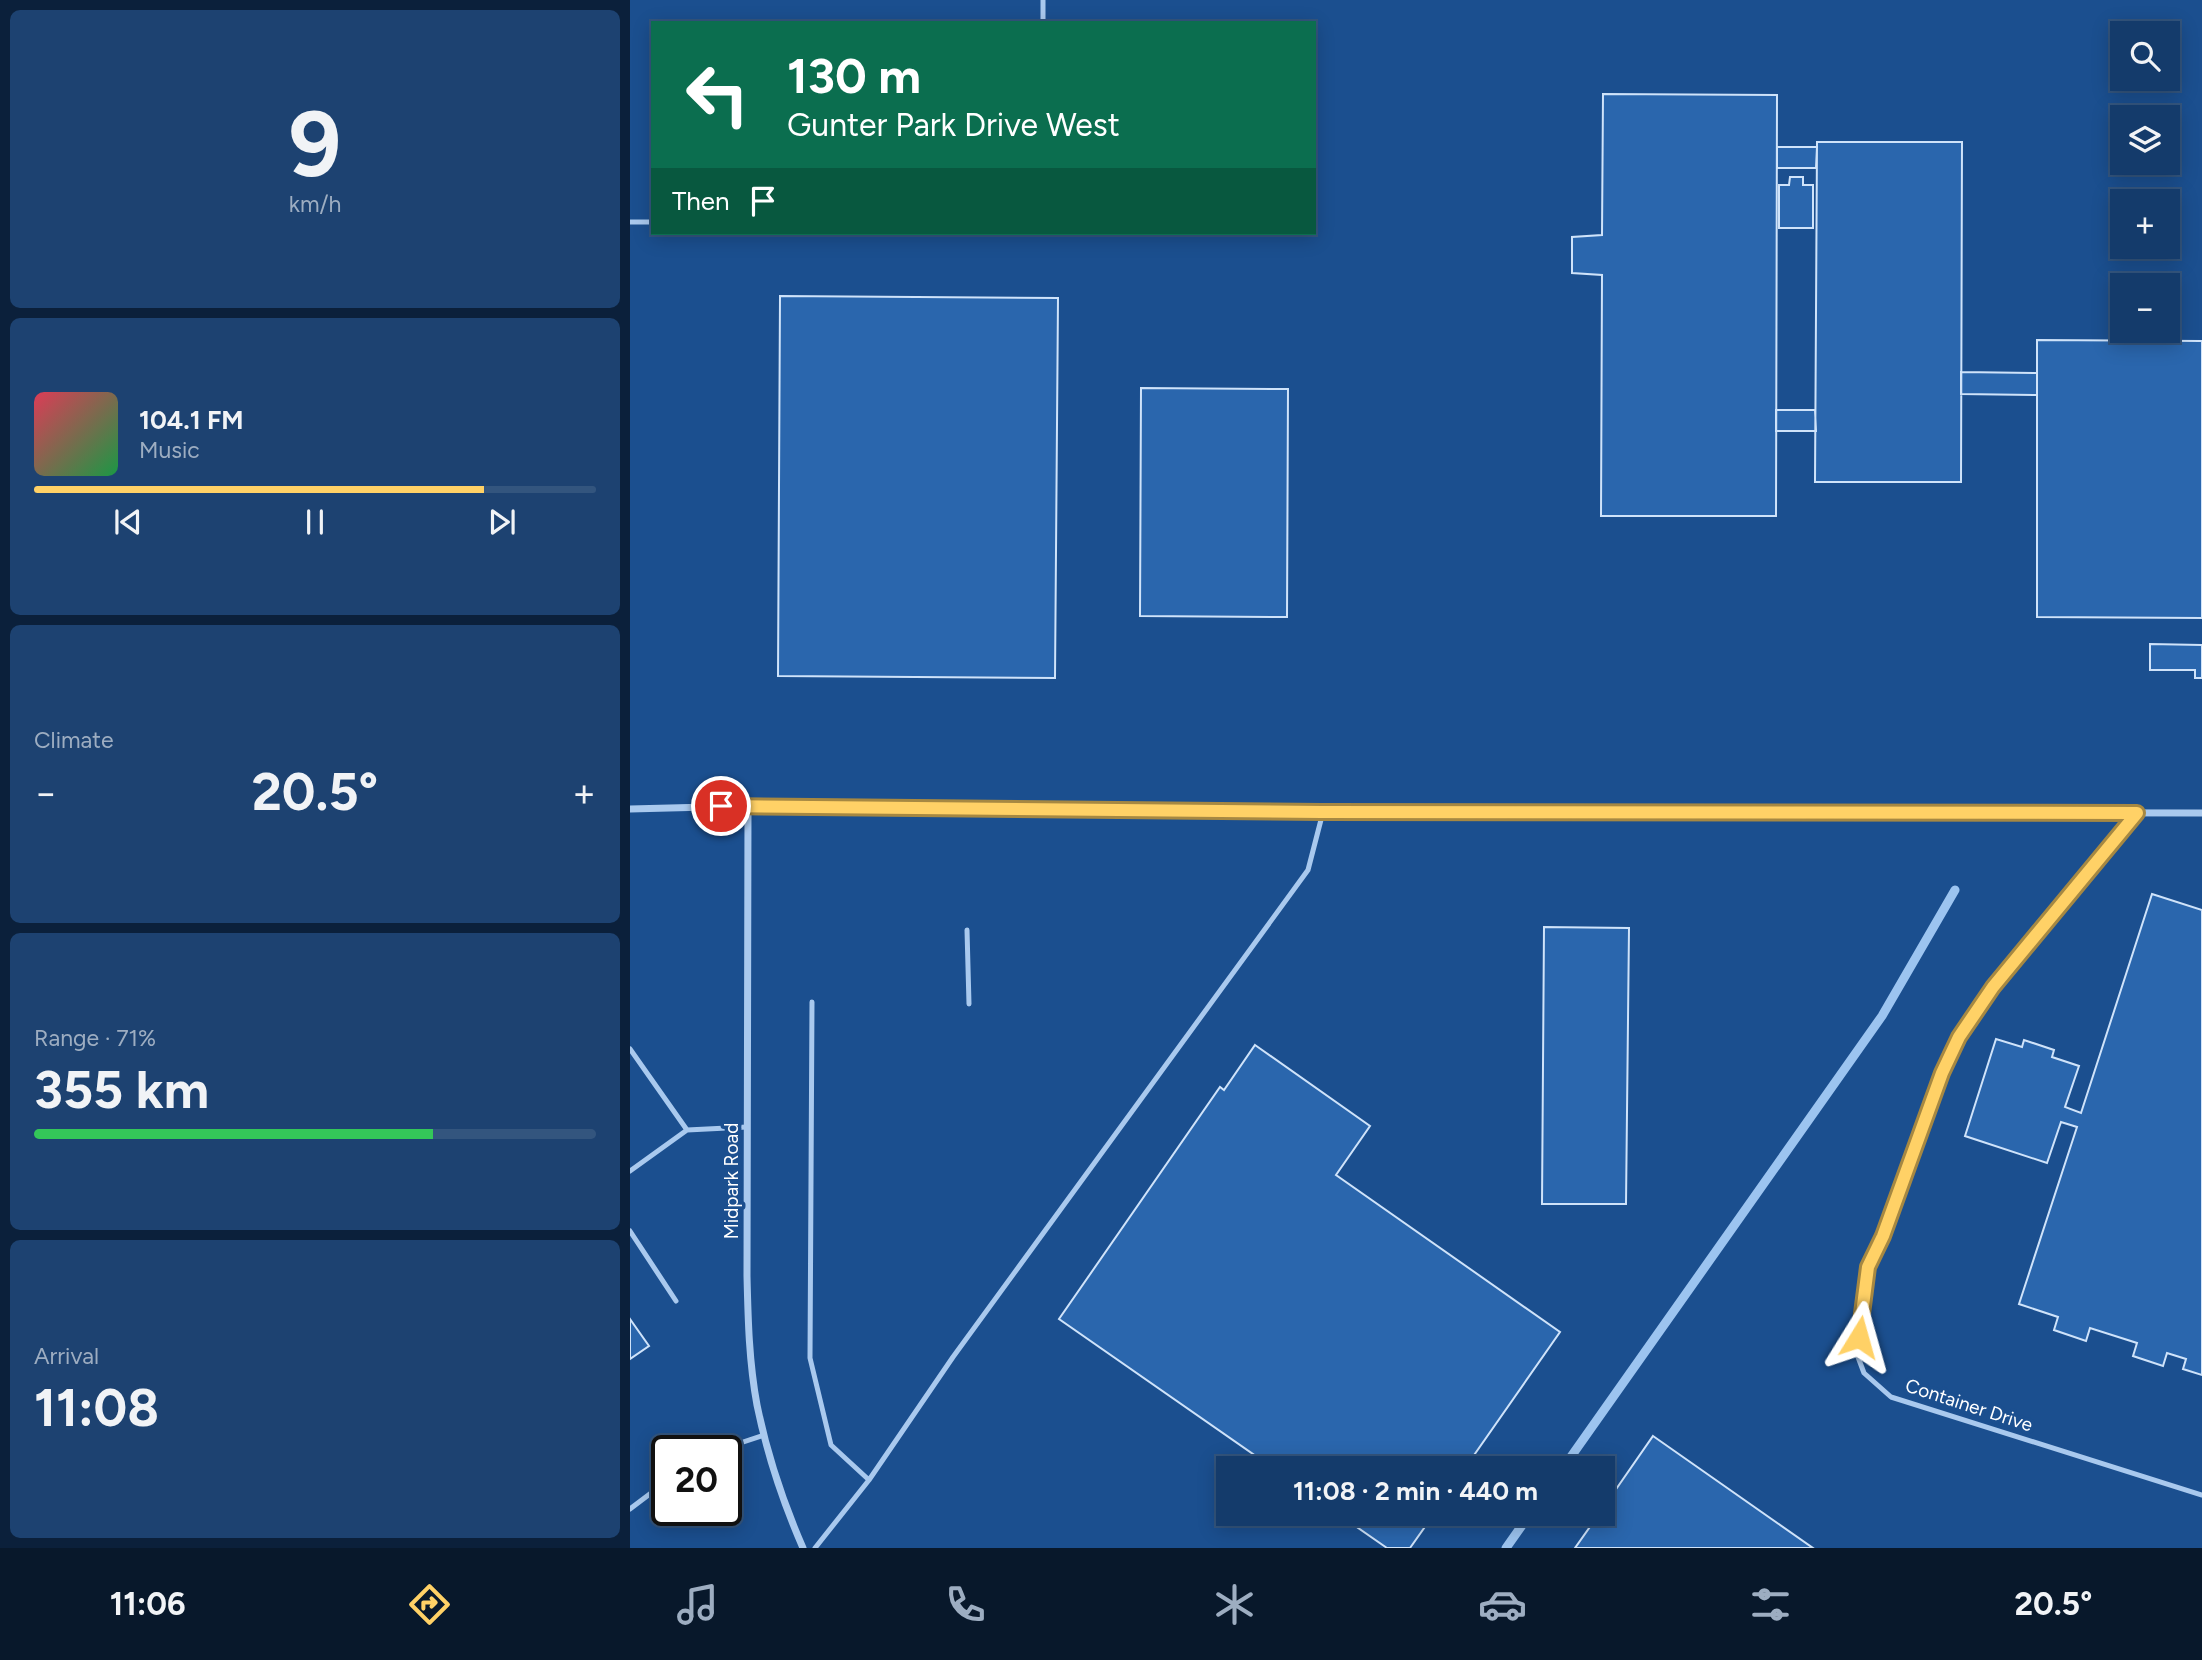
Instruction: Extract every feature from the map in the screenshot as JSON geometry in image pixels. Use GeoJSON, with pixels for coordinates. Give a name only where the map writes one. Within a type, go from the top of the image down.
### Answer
{"type":"FeatureCollection","features":[{"type":"Feature","properties":{"kind":"street"},"geometry":{"type":"LineString","coordinates":[[630,809],[748,806],[1322,812],[2202,813]]}},
{"type":"Feature","properties":{"kind":"street","name":"Midpark Road"},"geometry":{"type":"LineString","coordinates":[[748,806],[749,1345],[757,1403],[770,1459],[803,1548]]}},
{"type":"Feature","properties":{"kind":"lane"},"geometry":{"type":"LineString","coordinates":[[1043,0],[1043,21]]}},
{"type":"Feature","properties":{"kind":"lane"},"geometry":{"type":"LineString","coordinates":[[630,222],[651,222]]}},
{"type":"Feature","properties":{"kind":"lane"},"geometry":{"type":"LineString","coordinates":[[816,1548],[869,1480],[953,1357],[1308,870],[1322,812]]}},
{"type":"Feature","properties":{"kind":"lane","name":"Container Drive"},"geometry":{"type":"LineString","coordinates":[[2137,813],[1993,987],[1959,1037],[1942,1073],[1883,1236],[1868,1267],[1858,1357],[1864,1373],[1891,1397],[2202,1496]]}},
{"type":"Feature","properties":{"kind":"lane"},"geometry":{"type":"LineString","coordinates":[[967,930],[969,1004]]}},
{"type":"Feature","properties":{"kind":"lane"},"geometry":{"type":"LineString","coordinates":[[812,1002],[810,1358],[831,1445],[869,1480]]}},
{"type":"Feature","properties":{"kind":"lane"},"geometry":{"type":"LineString","coordinates":[[630,1049],[687,1130]]}},
{"type":"Feature","properties":{"kind":"lane"},"geometry":{"type":"LineString","coordinates":[[630,1171],[687,1130],[747,1127]]}},
{"type":"Feature","properties":{"kind":"lane"},"geometry":{"type":"LineString","coordinates":[[630,1231],[676,1301]]}},
{"type":"Feature","properties":{"kind":"lane"},"geometry":{"type":"LineString","coordinates":[[742,1442],[764,1435]]}},
{"type":"Feature","properties":{"kind":"lane"},"geometry":{"type":"LineString","coordinates":[[630,1509],[651,1493]]}},
{"type":"Feature","properties":{"kind":"building"},"geometry":{"type":"Polygon","coordinates":[[[1603,94],[1777,95],[1776,516],[1601,516],[1602,275],[1572,273],[1572,237],[1602,235],[1603,94]]]}},
{"type":"Feature","properties":{"kind":"building"},"geometry":{"type":"Polygon","coordinates":[[[1817,142],[1962,142],[1961,482],[1815,482],[1817,142]]]}},
{"type":"Feature","properties":{"kind":"building"},"geometry":{"type":"Polygon","coordinates":[[[1777,147],[1817,147],[1816,168],[1777,168],[1777,147]]]}},
{"type":"Feature","properties":{"kind":"building"},"geometry":{"type":"Polygon","coordinates":[[[1790,177],[1803,177],[1803,185],[1813,185],[1813,228],[1779,228],[1779,185],[1789,185],[1790,177]]]}},
{"type":"Feature","properties":{"kind":"building"},"geometry":{"type":"Polygon","coordinates":[[[780,296],[1058,298],[1055,678],[778,676],[780,296]]]}},
{"type":"Feature","properties":{"kind":"building"},"geometry":{"type":"Polygon","coordinates":[[[2037,340],[2110,340],[2110,343],[2202,341],[2202,618],[2037,617],[2037,340]]]}},
{"type":"Feature","properties":{"kind":"building"},"geometry":{"type":"Polygon","coordinates":[[[1961,372],[2037,373],[2037,395],[1961,394],[1961,372]]]}},
{"type":"Feature","properties":{"kind":"building"},"geometry":{"type":"Polygon","coordinates":[[[1141,388],[1288,389],[1287,617],[1140,616],[1141,388]]]}},
{"type":"Feature","properties":{"kind":"building"},"geometry":{"type":"Polygon","coordinates":[[[1776,410],[1815,410],[1816,431],[1776,431],[1776,410]]]}},
{"type":"Feature","properties":{"kind":"building"},"geometry":{"type":"Polygon","coordinates":[[[2150,644],[2202,645],[2202,678],[2195,678],[2195,670],[2150,670],[2150,644]]]}},
{"type":"Feature","properties":{"kind":"building"},"geometry":{"type":"Polygon","coordinates":[[[2152,894],[2202,910],[2202,1375],[2183,1369],[2186,1359],[2167,1353],[2163,1366],[2133,1356],[2137,1343],[2090,1328],[2086,1341],[2054,1330],[2058,1317],[2019,1304],[2077,1127],[2061,1122],[2047,1163],[1965,1136],[1996,1039],[2022,1047],[2024,1040],[2054,1050],[2052,1057],[2079,1066],[2065,1107],[2081,1113],[2152,894]]]}},
{"type":"Feature","properties":{"kind":"building"},"geometry":{"type":"Polygon","coordinates":[[[1544,927],[1629,928],[1626,1204],[1542,1204],[1544,927]]]}},
{"type":"Feature","properties":{"kind":"building"},"geometry":{"type":"Polygon","coordinates":[[[1255,1045],[1370,1126],[1336,1175],[1560,1332],[1473,1456],[1256,1456],[1059,1319],[1220,1087],[1224,1090],[1255,1045]]]}},
{"type":"Feature","properties":{"kind":"building"},"geometry":{"type":"Polygon","coordinates":[[[630,1319],[649,1346],[630,1359],[630,1319]]]}},
{"type":"Feature","properties":{"kind":"building"},"geometry":{"type":"Polygon","coordinates":[[[1653,1436],[1813,1548],[1575,1548],[1591,1526],[1615,1526],[1615,1491],[1653,1436]]]}},
{"type":"Feature","properties":{"kind":"building"},"geometry":{"type":"Polygon","coordinates":[[[1355,1526],[1426,1526],[1410,1548],[1387,1548],[1355,1526]]]}},
{"type":"Feature","properties":{"kind":"waterway"},"geometry":{"type":"LineString","coordinates":[[1571,1456],[1882,1016],[1955,890]]}},
{"type":"Feature","properties":{"kind":"waterway"},"geometry":{"type":"LineString","coordinates":[[1506,1548],[1522,1526]]}},
{"type":"Feature","properties":{"kind":"route"},"geometry":{"type":"LineString","coordinates":[[721,806],[1322,812],[2137,813],[1993,987],[1959,1037],[1942,1073],[1883,1236],[1868,1267],[1859,1337]]}}]}
